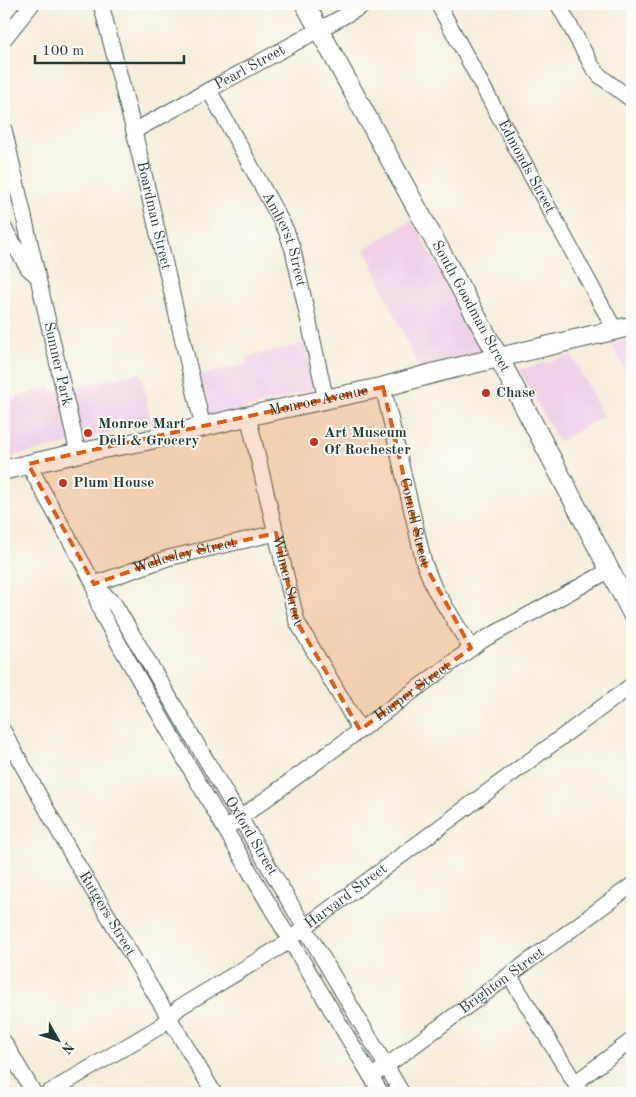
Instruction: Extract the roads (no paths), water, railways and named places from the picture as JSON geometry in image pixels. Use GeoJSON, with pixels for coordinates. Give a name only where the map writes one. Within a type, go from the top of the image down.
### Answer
{"type":"FeatureCollection","features":[{"type":"Feature","properties":{"kind":"main road","name":"South Goodman Street"},"geometry":{"type":"LineString","coordinates":[[305,4],[499,358],[632,613]]}},
{"type":"Feature","properties":{"kind":"main road","name":"Monroe Avenue"},"geometry":{"type":"LineString","coordinates":[[4,470],[78,453],[144,441],[383,387],[624,328]]}},
{"type":"Feature","properties":{"kind":"street"},"geometry":{"type":"LineString","coordinates":[[4,39],[32,4]]}},
{"type":"Feature","properties":{"kind":"street","name":"Boardman Street"},"geometry":{"type":"LineString","coordinates":[[101,4],[134,131],[203,427]]}},
{"type":"Feature","properties":{"kind":"street","name":"Pearl Street"},"geometry":{"type":"LineString","coordinates":[[134,131],[366,4]]}},
{"type":"Feature","properties":{"kind":"street","name":"Edmonds Street"},"geometry":{"type":"LineString","coordinates":[[438,4],[624,328]]}},
{"type":"Feature","properties":{"kind":"street"},"geometry":{"type":"LineString","coordinates":[[558,4],[592,66],[600,76],[632,100]]}},
{"type":"Feature","properties":{"kind":"street","name":"Amherst Street"},"geometry":{"type":"LineString","coordinates":[[209,90],[286,230],[293,250],[326,400]]}},
{"type":"Feature","properties":{"kind":"street","name":"Sumner Park"},"geometry":{"type":"LineString","coordinates":[[4,129],[78,453]]}},
{"type":"Feature","properties":{"kind":"street","name":"Sumner Park"},"geometry":{"type":"LineString","coordinates":[[4,228],[28,268],[36,275]]}},
{"type":"Feature","properties":{"kind":"street","name":"Cornell Street"},"geometry":{"type":"LineString","coordinates":[[383,387],[424,563],[434,588],[471,648]]}},
{"type":"Feature","properties":{"kind":"street","name":"Wilmer Street"},"geometry":{"type":"LineString","coordinates":[[248,416],[298,622],[360,730]]}},
{"type":"Feature","properties":{"kind":"street","name":"Oxford Street"},"geometry":{"type":"LineString","coordinates":[[28,464],[94,584],[115,605],[239,819],[402,1093]]}},
{"type":"Feature","properties":{"kind":"street","name":"Wellesley Street"},"geometry":{"type":"LineString","coordinates":[[94,584],[168,558],[276,533]]}},
{"type":"Feature","properties":{"kind":"street","name":"Harper Street"},"geometry":{"type":"LineString","coordinates":[[225,830],[471,648],[610,570]]}},
{"type":"Feature","properties":{"kind":"street","name":"Oxford Street"},"geometry":{"type":"LineString","coordinates":[[94,584],[102,614],[225,830],[381,1093]]}},
{"type":"Feature","properties":{"kind":"street","name":"Harvard Street"},"geometry":{"type":"LineString","coordinates":[[48,1093],[159,1027],[180,1007],[290,940],[632,685]]}},
{"type":"Feature","properties":{"kind":"street","name":"Rutgers Street"},"geometry":{"type":"LineString","coordinates":[[4,732],[73,857],[214,1093]]}},
{"type":"Feature","properties":{"kind":"street","name":"Brighton Street"},"geometry":{"type":"LineString","coordinates":[[371,1076],[386,1067],[632,885]]}},
{"type":"Feature","properties":{"kind":"street"},"geometry":{"type":"LineString","coordinates":[[509,975],[578,1088],[632,1040]]}},
{"type":"Feature","properties":{"kind":"street"},"geometry":{"type":"LineString","coordinates":[[4,1042],[34,1093]]}},
{"type":"Feature","properties":{"kind":"place","name":"Chase"},"geometry":{"type":"Point","coordinates":[486,393]}},
{"type":"Feature","properties":{"kind":"place","name":"Monroe Mart Deli & Grocery"},"geometry":{"type":"Point","coordinates":[88,433]}},
{"type":"Feature","properties":{"kind":"place","name":"Art Museum Of Rochester"},"geometry":{"type":"Point","coordinates":[314,442]}},
{"type":"Feature","properties":{"kind":"place","name":"Plum House"},"geometry":{"type":"Point","coordinates":[63,483]}}]}
